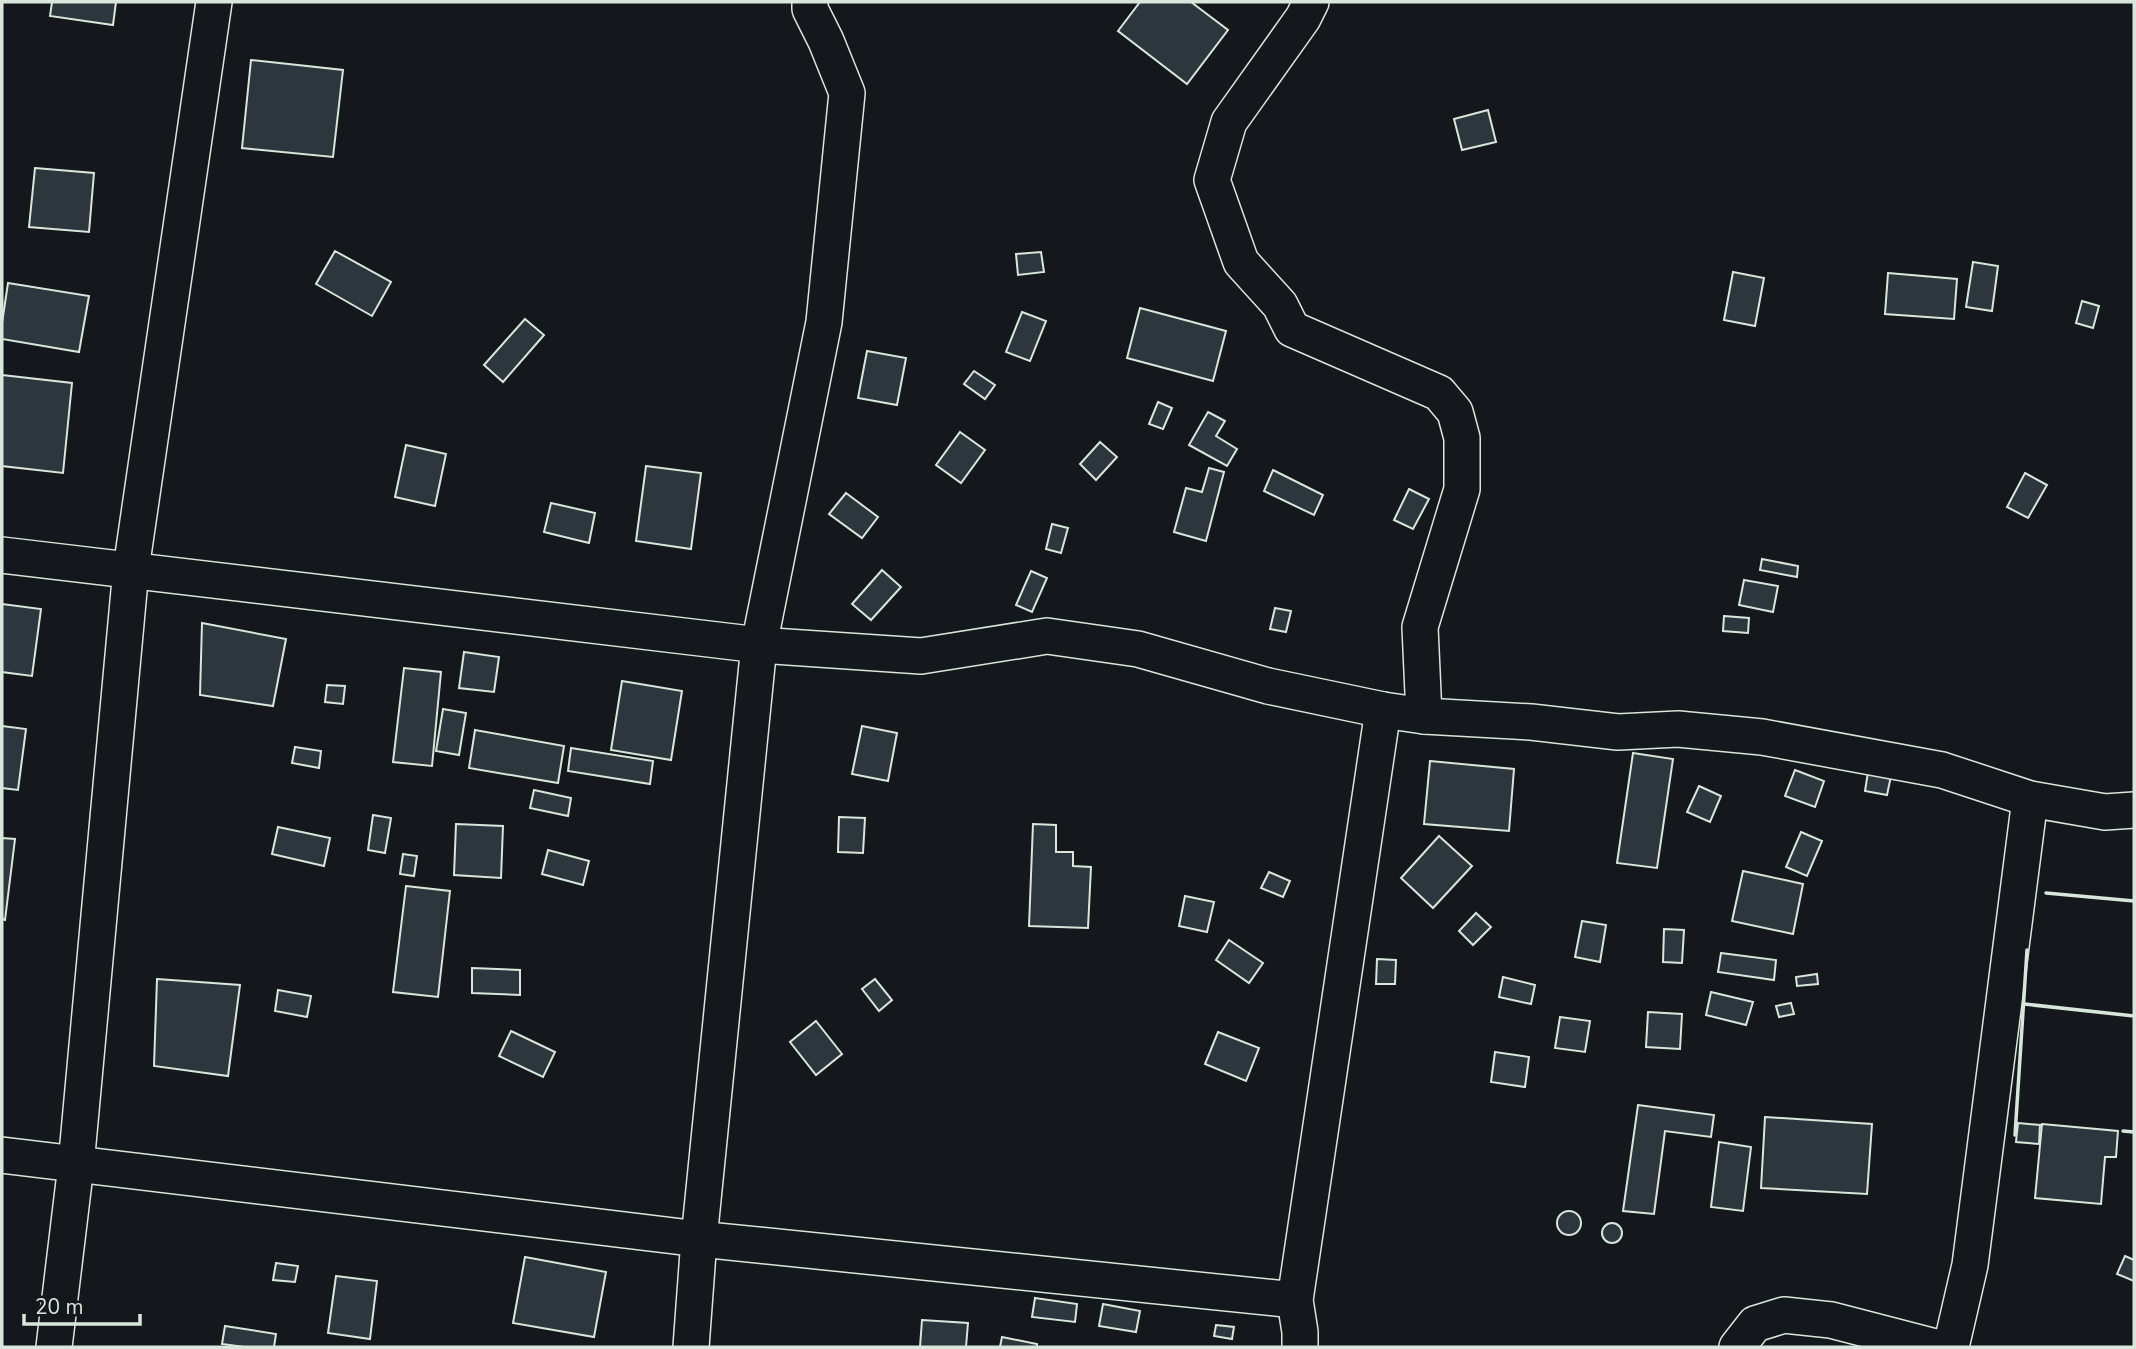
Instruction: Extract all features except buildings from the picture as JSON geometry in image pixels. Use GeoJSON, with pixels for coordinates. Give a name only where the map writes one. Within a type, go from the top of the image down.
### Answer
{"type":"FeatureCollection","features":[{"type":"Feature","properties":{"kind":"street"},"geometry":{"type":"LineString","coordinates":[[54,1347],[76,1165],[131,569],[214,2]]}},
{"type":"Feature","properties":{"kind":"street"},"geometry":{"type":"LineString","coordinates":[[691,1347],[699,1239],[759,645],[824,322],[848,93],[810,9],[810,2]]}},
{"type":"Feature","properties":{"kind":"street"},"geometry":{"type":"LineString","coordinates":[[1311,2],[1303,18],[1229,122],[1212,180],[1241,262],[1280,305],[1292,329],[1439,393],[1455,412],[1462,438],[1462,489],[1420,627],[1424,716]]}},
{"type":"Feature","properties":{"kind":"street"},"geometry":{"type":"LineString","coordinates":[[2,555],[759,645],[921,656],[1047,636],[1138,649],[1268,686],[1383,710],[1424,716],[1531,722],[1618,732],[1678,729],[1762,737],[1942,770],[2029,799],[2105,812],[2134,810]]}},
{"type":"Feature","properties":{"kind":"street"},"geometry":{"type":"LineString","coordinates":[[1300,1347],[1295,1300],[1383,710]]}},
{"type":"Feature","properties":{"kind":"street"},"geometry":{"type":"LineString","coordinates":[[1951,1347],[1970,1265],[2029,799]]}},
{"type":"Feature","properties":{"kind":"street"},"geometry":{"type":"LineString","coordinates":[[2,1155],[699,1239],[1295,1300]]}},
{"type":"Feature","properties":{"kind":"street"},"geometry":{"type":"LineString","coordinates":[[1737,1347],[1755,1324],[1784,1315],[1831,1320],[1935,1347]]}},
{"type":"Feature","properties":{"kind":"wall"},"geometry":{"type":"LineString","coordinates":[[2046,893],[2134,901]]}},
{"type":"Feature","properties":{"kind":"wall"},"geometry":{"type":"LineString","coordinates":[[2015,1135],[2027,950]]}},
{"type":"Feature","properties":{"kind":"wall"},"geometry":{"type":"LineString","coordinates":[[2024,1004],[2134,1016]]}},
{"type":"Feature","properties":{"kind":"wall"},"geometry":{"type":"LineString","coordinates":[[2123,1131],[2134,1132]]}}]}
